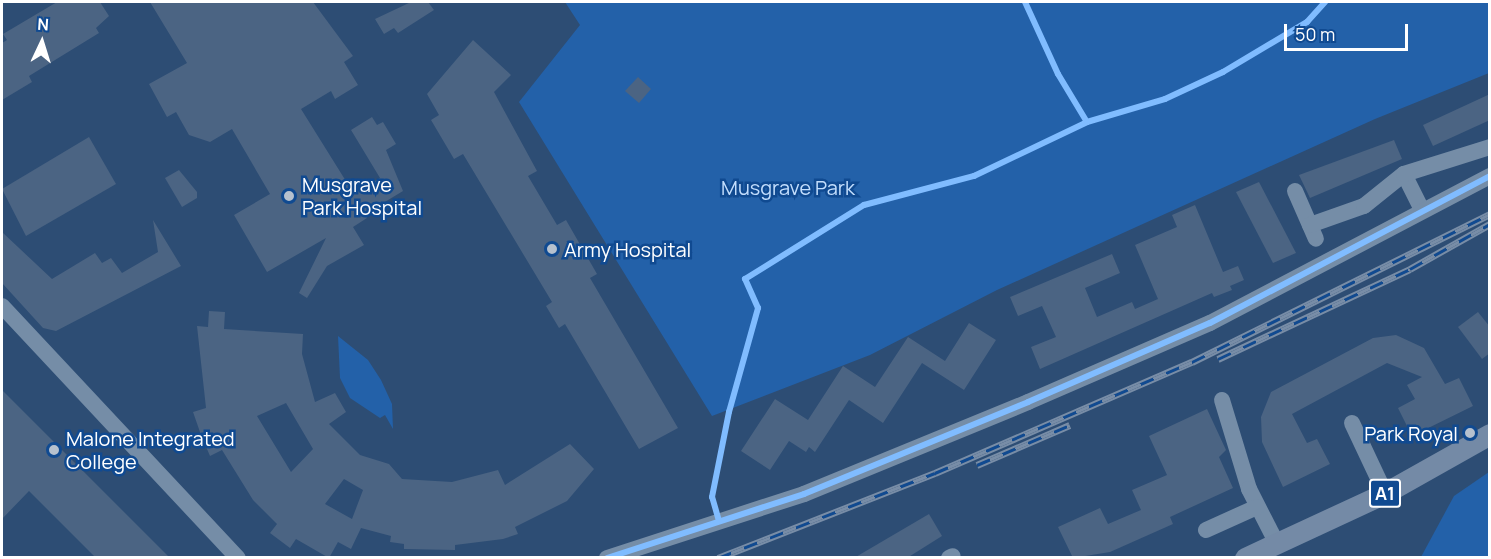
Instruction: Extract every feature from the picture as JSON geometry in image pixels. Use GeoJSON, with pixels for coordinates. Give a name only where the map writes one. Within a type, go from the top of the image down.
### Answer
{"type":"FeatureCollection","features":[{"type":"Feature","properties":{"kind":"main road","name":"A1"},"geometry":{"type":"LineString","coordinates":[[1245,558],[1385,493],[1490,434]]}},
{"type":"Feature","properties":{"kind":"street"},"geometry":{"type":"LineString","coordinates":[[1294,190],[1313,232],[1364,206],[1404,174],[1490,147]]}},
{"type":"Feature","properties":{"kind":"street"},"geometry":{"type":"LineString","coordinates":[[1404,174],[1422,210]]}},
{"type":"Feature","properties":{"kind":"street"},"geometry":{"type":"LineString","coordinates":[[607,558],[804,494],[1011,410],[1210,322],[1490,176]]}},
{"type":"Feature","properties":{"kind":"street"},"geometry":{"type":"LineString","coordinates":[[2,306],[238,558]]}},
{"type":"Feature","properties":{"kind":"street"},"geometry":{"type":"LineString","coordinates":[[1222,400],[1257,507],[1277,544]]}},
{"type":"Feature","properties":{"kind":"street"},"geometry":{"type":"LineString","coordinates":[[1352,423],[1385,493]]}},
{"type":"Feature","properties":{"kind":"street"},"geometry":{"type":"LineString","coordinates":[[1206,530],[1257,507]]}},
{"type":"Feature","properties":{"kind":"green space","name":"Musgrave Park"},"geometry":{"type":"Polygon","coordinates":[[[565,2],[1489,2],[1489,73],[1375,119],[997,290],[870,355],[712,416],[519,102],[580,25],[565,2]]]}},
{"type":"Feature","properties":{"kind":"green space"},"geometry":{"type":"Polygon","coordinates":[[[338,336],[368,360],[381,380],[392,404],[393,429],[385,415],[380,418],[350,398],[340,378],[338,336]]]}},
{"type":"Feature","properties":{"kind":"green space"},"geometry":{"type":"Polygon","coordinates":[[[1489,472],[1489,557],[1421,557],[1454,496],[1489,472]]]}},
{"type":"Feature","properties":{"kind":"building"},"geometry":{"type":"Polygon","coordinates":[[[57,2],[100,2],[109,16],[96,28],[99,33],[29,76],[32,82],[2,100],[2,43],[7,40],[3,34],[57,2]]]}},
{"type":"Feature","properties":{"kind":"building"},"geometry":{"type":"Polygon","coordinates":[[[150,2],[313,2],[353,56],[344,62],[358,85],[335,99],[331,91],[301,109],[354,194],[380,178],[351,130],[372,117],[377,125],[383,122],[396,144],[386,150],[403,191],[365,214],[367,218],[353,227],[364,245],[327,266],[307,298],[299,293],[326,238],[267,272],[234,215],[270,194],[232,129],[210,142],[189,135],[176,112],[167,117],[149,84],[187,63],[150,2]]]}},
{"type":"Feature","properties":{"kind":"building"},"geometry":{"type":"Polygon","coordinates":[[[411,2],[428,2],[434,10],[398,33],[394,28],[384,34],[375,19],[411,2]]]}},
{"type":"Feature","properties":{"kind":"building","name":"Army Hospital"},"geometry":{"type":"Polygon","coordinates":[[[473,40],[511,75],[494,92],[537,171],[528,176],[557,225],[566,220],[597,274],[590,278],[678,428],[639,449],[565,324],[559,328],[546,306],[552,302],[463,154],[454,159],[431,120],[439,115],[427,94],[473,40]]]}},
{"type":"Feature","properties":{"kind":"building"},"geometry":{"type":"Polygon","coordinates":[[[638,77],[651,89],[639,103],[625,91],[638,77]]]}},
{"type":"Feature","properties":{"kind":"building"},"geometry":{"type":"Polygon","coordinates":[[[1490,94],[1490,120],[1433,146],[1423,125],[1490,94]]]}},
{"type":"Feature","properties":{"kind":"building"},"geometry":{"type":"Polygon","coordinates":[[[89,137],[116,184],[26,236],[2,189],[89,137]]]}},
{"type":"Feature","properties":{"kind":"building"},"geometry":{"type":"Polygon","coordinates":[[[1394,140],[1402,159],[1310,198],[1299,175],[1394,140]]]}},
{"type":"Feature","properties":{"kind":"building"},"geometry":{"type":"Polygon","coordinates":[[[179,170],[197,192],[197,198],[182,207],[165,178],[179,170]]]}},
{"type":"Feature","properties":{"kind":"building"},"geometry":{"type":"Polygon","coordinates":[[[1259,182],[1296,253],[1273,263],[1236,192],[1259,182]]]}},
{"type":"Feature","properties":{"kind":"building"},"geometry":{"type":"Polygon","coordinates":[[[1195,205],[1223,272],[1238,266],[1244,280],[1230,286],[1232,290],[1214,297],[1212,293],[1040,369],[1031,347],[1056,337],[1042,306],[1018,316],[1010,297],[1112,254],[1120,273],[1085,288],[1097,317],[1132,302],[1135,309],[1158,299],[1135,245],[1177,227],[1172,215],[1195,205]]]}},
{"type":"Feature","properties":{"kind":"building"},"geometry":{"type":"Polygon","coordinates":[[[153,220],[181,266],[56,331],[43,328],[2,283],[2,232],[52,279],[95,253],[102,263],[111,258],[122,273],[158,252],[153,220]]]}},
{"type":"Feature","properties":{"kind":"building"},"geometry":{"type":"Polygon","coordinates":[[[209,311],[225,312],[224,329],[303,334],[302,354],[315,402],[335,393],[346,412],[329,424],[360,455],[389,464],[402,479],[452,482],[498,470],[505,485],[570,444],[594,469],[567,501],[515,527],[518,534],[503,539],[455,545],[455,550],[404,549],[404,544],[390,542],[391,536],[361,528],[351,549],[338,542],[329,558],[296,539],[290,548],[270,533],[277,524],[253,500],[222,450],[210,456],[201,435],[193,412],[206,408],[197,326],[208,327],[209,311]],[[286,403],[257,416],[291,472],[313,449],[286,403]],[[344,479],[325,504],[352,519],[363,490],[344,479]]]}},
{"type":"Feature","properties":{"kind":"building"},"geometry":{"type":"Polygon","coordinates":[[[1478,312],[1490,327],[1490,353],[1482,359],[1458,327],[1478,312]]]}},
{"type":"Feature","properties":{"kind":"building"},"geometry":{"type":"Polygon","coordinates":[[[969,323],[996,340],[964,390],[922,363],[883,423],[849,400],[815,452],[809,447],[806,452],[789,441],[770,470],[741,451],[775,399],[808,420],[843,366],[875,387],[908,337],[945,361],[969,323]]]}},
{"type":"Feature","properties":{"kind":"building"},"geometry":{"type":"Polygon","coordinates":[[[1396,335],[1424,348],[1445,384],[1459,378],[1473,406],[1412,436],[1398,408],[1415,399],[1407,385],[1422,377],[1387,363],[1292,414],[1307,443],[1317,439],[1330,464],[1283,487],[1262,442],[1261,417],[1271,392],[1373,338],[1396,335]]]}},
{"type":"Feature","properties":{"kind":"building"},"geometry":{"type":"Polygon","coordinates":[[[2,390],[170,558],[96,558],[29,491],[2,519],[2,390]]]}},
{"type":"Feature","properties":{"kind":"building"},"geometry":{"type":"Polygon","coordinates":[[[1207,409],[1226,450],[1219,457],[1233,488],[1170,517],[1173,524],[1110,552],[1073,558],[1058,527],[1100,508],[1108,524],[1141,510],[1132,490],[1167,475],[1149,436],[1207,409]]]}},
{"type":"Feature","properties":{"kind":"building"},"geometry":{"type":"Polygon","coordinates":[[[929,514],[942,536],[907,558],[854,558],[929,514]]]}},
{"type":"Feature","properties":{"kind":"railway"},"geometry":{"type":"LineString","coordinates":[[718,558],[935,473],[1192,362],[1490,214]]}},
{"type":"Feature","properties":{"kind":"railway"},"geometry":{"type":"LineString","coordinates":[[1218,359],[1410,269],[1490,224]]}},
{"type":"Feature","properties":{"kind":"railway"},"geometry":{"type":"LineString","coordinates":[[977,465],[1070,425]]}},
{"type":"Feature","properties":{"kind":"cycle path"},"geometry":{"type":"LineString","coordinates":[[1025,2],[1058,74],[1087,122]]}},
{"type":"Feature","properties":{"kind":"cycle path"},"geometry":{"type":"LineString","coordinates":[[719,521],[712,497],[729,412],[758,308],[745,279],[864,205],[974,176],[1087,122],[1165,99],[1223,72],[1307,22],[1325,2]]}},
{"type":"Feature","properties":{"kind":"cycle path"},"geometry":{"type":"LineString","coordinates":[[607,558],[804,494],[1028,402],[1210,323],[1490,176]]}},
{"type":"Feature","properties":{"kind":"place","name":"Musgrave Park Hospital"},"geometry":{"type":"Point","coordinates":[289,196]}},
{"type":"Feature","properties":{"kind":"place","name":"Army Hospital"},"geometry":{"type":"Point","coordinates":[552,249]}},
{"type":"Feature","properties":{"kind":"place","name":"Park Royal"},"geometry":{"type":"Point","coordinates":[1470,433]}},
{"type":"Feature","properties":{"kind":"place","name":"Malone Integrated College"},"geometry":{"type":"Point","coordinates":[54,450]}}]}
